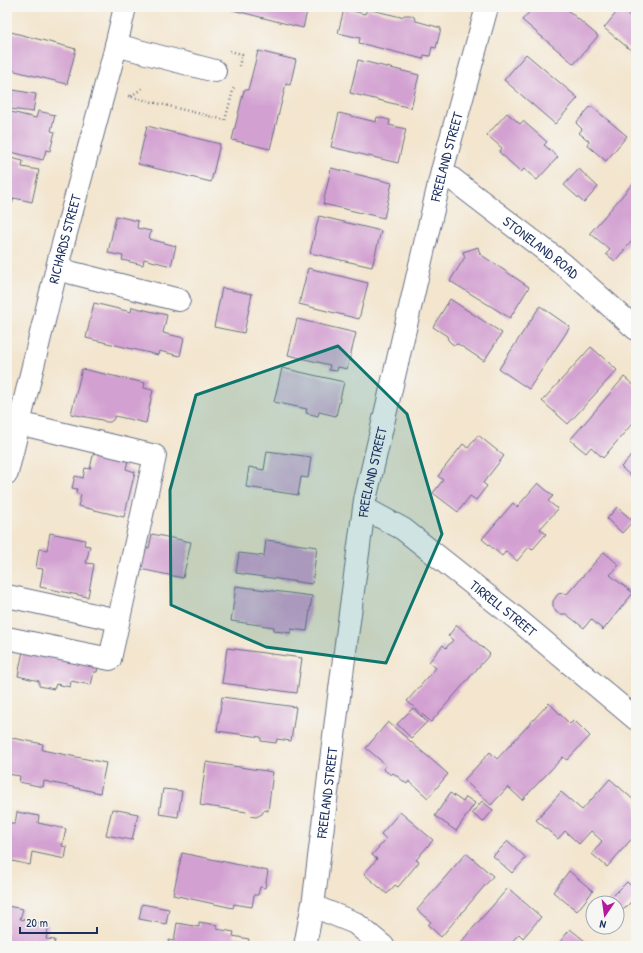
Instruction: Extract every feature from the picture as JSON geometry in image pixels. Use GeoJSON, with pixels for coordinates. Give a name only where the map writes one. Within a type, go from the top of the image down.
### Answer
{"type":"FeatureCollection","features":[{"type":"Feature","properties":{"kind":"street","name":"RICHARDS STREET"},"geometry":{"type":"LineString","coordinates":[[7,473],[57,269],[125,7]]}},
{"type":"Feature","properties":{"kind":"street","name":"FREELAND STREET"},"geometry":{"type":"LineString","coordinates":[[305,946],[313,906],[364,508],[442,171],[487,7]]}},
{"type":"Feature","properties":{"kind":"street"},"geometry":{"type":"LineString","coordinates":[[116,45],[215,71]]}},
{"type":"Feature","properties":{"kind":"street","name":"STONELAND ROAD"},"geometry":{"type":"LineString","coordinates":[[442,171],[563,264],[636,330]]}},
{"type":"Feature","properties":{"kind":"street"},"geometry":{"type":"LineString","coordinates":[[57,269],[179,300]]}},
{"type":"Feature","properties":{"kind":"street"},"geometry":{"type":"LineString","coordinates":[[7,638],[110,659],[155,456],[18,424]]}},
{"type":"Feature","properties":{"kind":"street","name":"TIRRELL STREET"},"geometry":{"type":"LineString","coordinates":[[364,508],[403,529],[517,619],[636,719]]}},
{"type":"Feature","properties":{"kind":"street"},"geometry":{"type":"LineString","coordinates":[[7,596],[118,620]]}},
{"type":"Feature","properties":{"kind":"street"},"geometry":{"type":"LineString","coordinates":[[313,906],[355,923],[383,946]]}},
{"type":"Feature","properties":{"kind":"path"},"geometry":{"type":"LineString","coordinates":[[224,50],[242,54],[238,69]]}},
{"type":"Feature","properties":{"kind":"path"},"geometry":{"type":"LineString","coordinates":[[126,95],[225,120],[235,84]]}},
{"type":"Feature","properties":{"kind":"path"},"geometry":{"type":"LineString","coordinates":[[131,96],[143,88]]}},
{"type":"Feature","properties":{"kind":"highlighted area"},"geometry":{"type":"Polygon","coordinates":[[[338,346],[407,414],[442,534],[386,663],[266,647],[171,605],[170,490],[196,395],[338,346]]]}},
{"type":"Feature","properties":{"kind":"building"},"geometry":{"type":"Polygon","coordinates":[[[221,7],[308,7],[303,28],[221,7]]]}},
{"type":"Feature","properties":{"kind":"building"},"geometry":{"type":"Polygon","coordinates":[[[534,7],[564,7],[598,36],[574,64],[522,20],[534,7]]]}},
{"type":"Feature","properties":{"kind":"building"},"geometry":{"type":"Polygon","coordinates":[[[620,8],[636,21],[636,49],[633,52],[604,28],[620,8]]]}},
{"type":"Feature","properties":{"kind":"building"},"geometry":{"type":"Polygon","coordinates":[[[344,9],[365,14],[367,9],[401,17],[410,15],[414,17],[416,21],[441,28],[436,48],[432,47],[430,56],[424,55],[423,59],[359,43],[360,38],[338,33],[344,9]]]}},
{"type":"Feature","properties":{"kind":"building"},"geometry":{"type":"Polygon","coordinates":[[[7,31],[76,49],[67,84],[7,69],[7,31]]]}},
{"type":"Feature","properties":{"kind":"building"},"geometry":{"type":"Polygon","coordinates":[[[258,51],[296,60],[290,85],[286,84],[270,149],[232,140],[244,90],[248,90],[258,51]]]}},
{"type":"Feature","properties":{"kind":"building"},"geometry":{"type":"Polygon","coordinates":[[[526,54],[578,98],[555,124],[504,80],[526,54]]]}},
{"type":"Feature","properties":{"kind":"building"},"geometry":{"type":"Polygon","coordinates":[[[358,60],[419,75],[411,108],[350,93],[358,60]]]}},
{"type":"Feature","properties":{"kind":"building"},"geometry":{"type":"Polygon","coordinates":[[[13,90],[36,94],[33,112],[10,109],[13,90]]]}},
{"type":"Feature","properties":{"kind":"building"},"geometry":{"type":"Polygon","coordinates":[[[591,106],[627,136],[606,161],[587,145],[589,141],[579,133],[582,129],[576,123],[591,106]]]}},
{"type":"Feature","properties":{"kind":"building"},"geometry":{"type":"Polygon","coordinates":[[[7,111],[36,118],[38,111],[55,115],[51,131],[55,132],[50,151],[46,150],[43,160],[7,151],[7,111]]]}},
{"type":"Feature","properties":{"kind":"building"},"geometry":{"type":"Polygon","coordinates":[[[339,113],[376,122],[377,117],[390,120],[389,125],[406,129],[398,163],[331,147],[339,113]]]}},
{"type":"Feature","properties":{"kind":"building"},"geometry":{"type":"Polygon","coordinates":[[[507,113],[520,124],[523,121],[547,142],[544,145],[558,157],[537,180],[524,169],[521,172],[499,152],[502,148],[487,135],[507,113]]]}},
{"type":"Feature","properties":{"kind":"building"},"geometry":{"type":"Polygon","coordinates":[[[147,126],[220,144],[211,182],[138,164],[147,126]]]}},
{"type":"Feature","properties":{"kind":"building"},"geometry":{"type":"Polygon","coordinates":[[[7,157],[23,161],[22,167],[39,170],[32,202],[14,198],[12,204],[7,203],[7,157]]]}},
{"type":"Feature","properties":{"kind":"building"},"geometry":{"type":"Polygon","coordinates":[[[331,168],[392,183],[384,218],[323,204],[331,168]]]}},
{"type":"Feature","properties":{"kind":"building"},"geometry":{"type":"Polygon","coordinates":[[[579,169],[598,187],[584,203],[564,185],[579,169]]]}},
{"type":"Feature","properties":{"kind":"building"},"geometry":{"type":"Polygon","coordinates":[[[635,181],[636,236],[615,261],[606,254],[610,250],[590,233],[635,181]]]}},
{"type":"Feature","properties":{"kind":"building"},"geometry":{"type":"Polygon","coordinates":[[[116,216],[138,221],[137,228],[151,231],[149,239],[176,246],[171,266],[144,259],[143,265],[122,260],[123,256],[108,253],[116,216]]]}},
{"type":"Feature","properties":{"kind":"building"},"geometry":{"type":"Polygon","coordinates":[[[319,216],[381,231],[372,267],[310,253],[319,216]]]}},
{"type":"Feature","properties":{"kind":"building"},"geometry":{"type":"Polygon","coordinates":[[[478,247],[480,254],[529,287],[510,318],[450,281],[465,257],[463,252],[478,247]]]}},
{"type":"Feature","properties":{"kind":"building"},"geometry":{"type":"Polygon","coordinates":[[[308,268],[368,283],[359,319],[299,304],[308,268]]]}},
{"type":"Feature","properties":{"kind":"building"},"geometry":{"type":"Polygon","coordinates":[[[222,288],[252,294],[244,333],[214,327],[222,288]]]}},
{"type":"Feature","properties":{"kind":"building"},"geometry":{"type":"Polygon","coordinates":[[[450,299],[502,333],[484,361],[458,344],[454,345],[451,343],[447,336],[433,327],[450,299]]]}},
{"type":"Feature","properties":{"kind":"building"},"geometry":{"type":"Polygon","coordinates":[[[94,303],[131,312],[132,307],[167,315],[163,333],[184,338],[180,356],[159,351],[158,355],[86,338],[94,303]]]}},
{"type":"Feature","properties":{"kind":"building"},"geometry":{"type":"Polygon","coordinates":[[[540,306],[570,327],[529,389],[499,369],[540,306]]]}},
{"type":"Feature","properties":{"kind":"building"},"geometry":{"type":"Polygon","coordinates":[[[297,319],[356,333],[347,369],[338,367],[337,371],[329,370],[330,365],[288,355],[297,319]]]}},
{"type":"Feature","properties":{"kind":"building"},"geometry":{"type":"Polygon","coordinates":[[[591,347],[617,370],[568,424],[542,401],[591,347]]]}},
{"type":"Feature","properties":{"kind":"building"},"geometry":{"type":"Polygon","coordinates":[[[282,368],[344,382],[336,416],[319,412],[318,416],[306,413],[307,409],[274,402],[282,368]]]}},
{"type":"Feature","properties":{"kind":"building"},"geometry":{"type":"Polygon","coordinates":[[[82,369],[145,383],[144,388],[153,390],[146,423],[115,416],[110,422],[106,422],[71,414],[82,369]]]}},
{"type":"Feature","properties":{"kind":"building"},"geometry":{"type":"Polygon","coordinates":[[[624,377],[636,387],[636,419],[603,458],[591,447],[586,453],[570,440],[624,377]]]}},
{"type":"Feature","properties":{"kind":"building"},"geometry":{"type":"Polygon","coordinates":[[[478,435],[504,456],[483,483],[487,486],[476,500],[470,496],[458,512],[433,493],[443,480],[438,476],[463,444],[468,448],[478,435]]]}},
{"type":"Feature","properties":{"kind":"building"},"geometry":{"type":"Polygon","coordinates":[[[94,451],[128,460],[126,469],[135,472],[124,517],[78,506],[81,495],[76,493],[77,489],[72,488],[75,476],[83,478],[85,468],[90,469],[94,451]]]}},
{"type":"Feature","properties":{"kind":"building"},"geometry":{"type":"Polygon","coordinates":[[[267,451],[311,457],[308,478],[301,477],[298,495],[246,487],[249,467],[264,470],[267,451]]]}},
{"type":"Feature","properties":{"kind":"building"},"geometry":{"type":"Polygon","coordinates":[[[636,451],[636,481],[621,467],[636,451]]]}},
{"type":"Feature","properties":{"kind":"building"},"geometry":{"type":"Polygon","coordinates":[[[538,483],[553,496],[548,501],[558,509],[540,529],[546,534],[532,550],[529,547],[517,561],[506,551],[502,556],[482,539],[513,503],[517,507],[538,483]]]}},
{"type":"Feature","properties":{"kind":"building"},"geometry":{"type":"Polygon","coordinates":[[[617,507],[633,521],[622,533],[607,519],[617,507]]]}},
{"type":"Feature","properties":{"kind":"building"},"geometry":{"type":"Polygon","coordinates":[[[50,533],[85,540],[84,545],[90,546],[86,563],[94,564],[88,597],[40,587],[43,569],[36,568],[39,549],[47,550],[50,533]]]}},
{"type":"Feature","properties":{"kind":"building"},"geometry":{"type":"Polygon","coordinates":[[[152,534],[191,542],[183,578],[140,569],[145,548],[149,548],[152,534]]]}},
{"type":"Feature","properties":{"kind":"building"},"geometry":{"type":"Polygon","coordinates":[[[266,540],[317,547],[312,584],[236,573],[239,553],[264,556],[266,540]]]}},
{"type":"Feature","properties":{"kind":"building"},"geometry":{"type":"Polygon","coordinates":[[[604,552],[619,565],[610,575],[633,593],[603,630],[591,619],[584,628],[566,614],[556,612],[553,606],[553,601],[558,594],[567,594],[604,552]]]}},
{"type":"Feature","properties":{"kind":"building"},"geometry":{"type":"Polygon","coordinates":[[[236,586],[312,596],[307,631],[291,629],[291,633],[274,631],[274,627],[231,621],[236,586]]]}},
{"type":"Feature","properties":{"kind":"building"},"geometry":{"type":"Polygon","coordinates":[[[457,625],[490,654],[431,722],[407,701],[436,668],[429,662],[443,645],[446,648],[453,640],[448,636],[457,625]]]}},
{"type":"Feature","properties":{"kind":"building"},"geometry":{"type":"Polygon","coordinates":[[[24,646],[98,667],[97,672],[94,672],[91,685],[71,681],[70,687],[56,684],[54,689],[39,686],[39,681],[18,676],[24,646]]]}},
{"type":"Feature","properties":{"kind":"building"},"geometry":{"type":"Polygon","coordinates":[[[227,648],[302,658],[297,693],[222,683],[227,648]]]}},
{"type":"Feature","properties":{"kind":"building"},"geometry":{"type":"Polygon","coordinates":[[[222,697],[296,707],[291,741],[277,739],[276,743],[261,741],[261,737],[217,731],[222,697]]]}},
{"type":"Feature","properties":{"kind":"building"},"geometry":{"type":"Polygon","coordinates":[[[549,703],[570,724],[574,720],[590,736],[567,760],[563,757],[522,800],[508,787],[491,805],[464,780],[490,752],[497,759],[549,703]]]}},
{"type":"Feature","properties":{"kind":"building"},"geometry":{"type":"Polygon","coordinates":[[[413,708],[427,722],[411,738],[397,724],[413,708]]]}},
{"type":"Feature","properties":{"kind":"building"},"geometry":{"type":"Polygon","coordinates":[[[388,722],[448,774],[428,798],[409,781],[407,784],[393,773],[391,775],[383,769],[386,765],[366,748],[388,722]]]}},
{"type":"Feature","properties":{"kind":"building"},"geometry":{"type":"Polygon","coordinates":[[[7,737],[43,744],[42,750],[106,763],[100,793],[44,781],[43,787],[19,782],[20,776],[7,774],[7,737]]]}},
{"type":"Feature","properties":{"kind":"building"},"geometry":{"type":"Polygon","coordinates":[[[206,762],[273,772],[268,811],[264,810],[262,814],[256,817],[251,816],[247,812],[200,805],[206,762]]]}},
{"type":"Feature","properties":{"kind":"building"},"geometry":{"type":"Polygon","coordinates":[[[610,779],[636,802],[636,834],[607,867],[592,854],[602,841],[591,831],[579,844],[565,831],[558,839],[536,820],[561,792],[582,810],[610,779]]]}},
{"type":"Feature","properties":{"kind":"building"},"geometry":{"type":"Polygon","coordinates":[[[163,789],[182,791],[178,817],[159,814],[163,789]]]}},
{"type":"Feature","properties":{"kind":"building"},"geometry":{"type":"Polygon","coordinates":[[[450,793],[463,802],[466,797],[475,803],[456,831],[435,816],[450,793]]]}},
{"type":"Feature","properties":{"kind":"building"},"geometry":{"type":"Polygon","coordinates":[[[482,801],[493,810],[483,822],[472,813],[482,801]]]}},
{"type":"Feature","properties":{"kind":"building"},"geometry":{"type":"Polygon","coordinates":[[[112,809],[138,814],[132,840],[106,835],[112,809]]]}},
{"type":"Feature","properties":{"kind":"building"},"geometry":{"type":"Polygon","coordinates":[[[17,812],[39,816],[38,823],[66,829],[62,846],[67,847],[65,859],[32,852],[30,865],[8,860],[10,849],[7,849],[7,822],[15,824],[17,812]]]}},
{"type":"Feature","properties":{"kind":"building"},"geometry":{"type":"Polygon","coordinates":[[[400,812],[433,840],[416,860],[419,862],[398,887],[395,885],[387,894],[364,874],[377,859],[372,855],[386,839],[381,834],[400,812]]]}},
{"type":"Feature","properties":{"kind":"building"},"geometry":{"type":"Polygon","coordinates":[[[508,841],[526,858],[512,873],[493,856],[508,841]]]}},
{"type":"Feature","properties":{"kind":"building"},"geometry":{"type":"Polygon","coordinates":[[[182,853],[268,871],[265,888],[260,887],[258,895],[254,895],[252,907],[234,904],[233,908],[173,895],[182,853]]]}},
{"type":"Feature","properties":{"kind":"building"},"geometry":{"type":"Polygon","coordinates":[[[466,853],[493,876],[441,937],[428,925],[431,922],[417,910],[466,853]]]}},
{"type":"Feature","properties":{"kind":"building"},"geometry":{"type":"Polygon","coordinates":[[[569,871],[593,891],[590,895],[585,895],[585,901],[577,911],[553,892],[569,871]]]}},
{"type":"Feature","properties":{"kind":"building"},"geometry":{"type":"Polygon","coordinates":[[[627,882],[636,890],[636,897],[625,908],[625,895],[614,895],[627,882]]]}},
{"type":"Feature","properties":{"kind":"building"},"geometry":{"type":"Polygon","coordinates":[[[508,888],[541,917],[523,938],[519,934],[508,946],[463,946],[460,943],[508,888]]]}},
{"type":"Feature","properties":{"kind":"building"},"geometry":{"type":"Polygon","coordinates":[[[142,904],[169,909],[166,924],[139,919],[142,904]]]}},
{"type":"Feature","properties":{"kind":"building"},"geometry":{"type":"Polygon","coordinates":[[[7,906],[23,909],[20,919],[49,925],[46,939],[55,940],[54,946],[25,946],[17,944],[17,946],[7,946],[7,906]]]}},
{"type":"Feature","properties":{"kind":"building"},"geometry":{"type":"Polygon","coordinates":[[[199,922],[217,925],[217,929],[234,932],[233,936],[249,939],[248,946],[168,946],[169,940],[174,941],[177,923],[199,927],[199,922]]]}},
{"type":"Feature","properties":{"kind":"building"},"geometry":{"type":"Polygon","coordinates":[[[570,929],[590,945],[557,946],[570,929]]]}}]}
